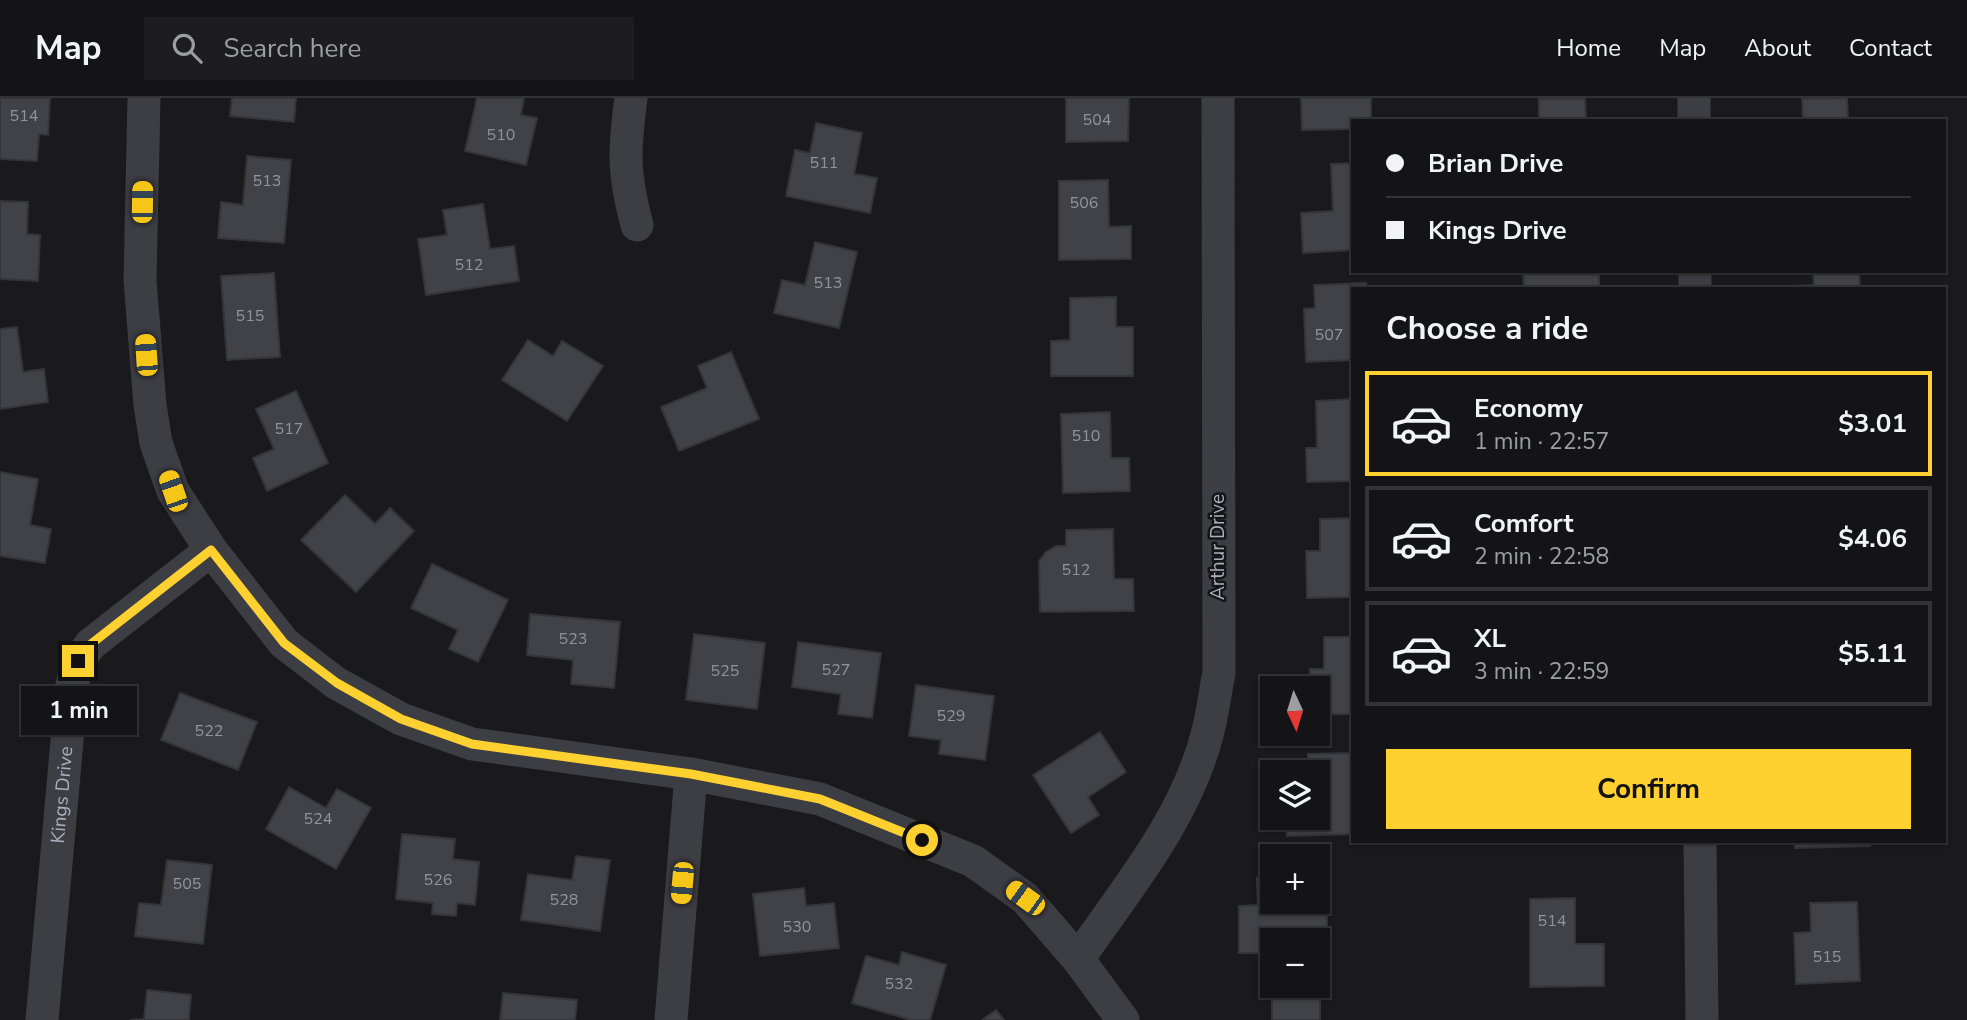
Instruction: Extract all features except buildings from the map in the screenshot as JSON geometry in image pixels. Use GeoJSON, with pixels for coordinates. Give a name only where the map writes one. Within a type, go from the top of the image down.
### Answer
{"type":"FeatureCollection","features":[{"type":"Feature","properties":{"kind":"street"},"geometry":{"type":"LineString","coordinates":[[144,98],[140,280],[150,405],[156,443],[173,491],[211,550],[284,643],[337,683],[401,719],[472,744],[691,774],[820,799],[973,861],[1025,898],[1079,959],[1123,1020]]}},
{"type":"Feature","properties":{"kind":"street"},"geometry":{"type":"LineString","coordinates":[[631,98],[623,153],[627,188],[637,225]]}},
{"type":"Feature","properties":{"kind":"street","name":"Arthur Drive"},"geometry":{"type":"LineString","coordinates":[[1079,959],[1162,838],[1190,783],[1208,732],[1219,673],[1218,98]]}},
{"type":"Feature","properties":{"kind":"street"},"geometry":{"type":"LineString","coordinates":[[1694,98],[1694,119]]}},
{"type":"Feature","properties":{"kind":"street","name":"Kings Drive"},"geometry":{"type":"LineString","coordinates":[[42,1020],[72,685],[78,661],[91,644],[211,550]]}},
{"type":"Feature","properties":{"kind":"street"},"geometry":{"type":"LineString","coordinates":[[671,1020],[691,774]]}},
{"type":"Feature","properties":{"kind":"street"},"geometry":{"type":"LineString","coordinates":[[1700,843],[1702,1020]]}},
{"type":"Feature","properties":{"kind":"route"},"geometry":{"type":"LineString","coordinates":[[78,661],[91,644],[211,550],[284,643],[337,683],[401,719],[472,744],[691,774],[820,799],[922,840]]}}]}
